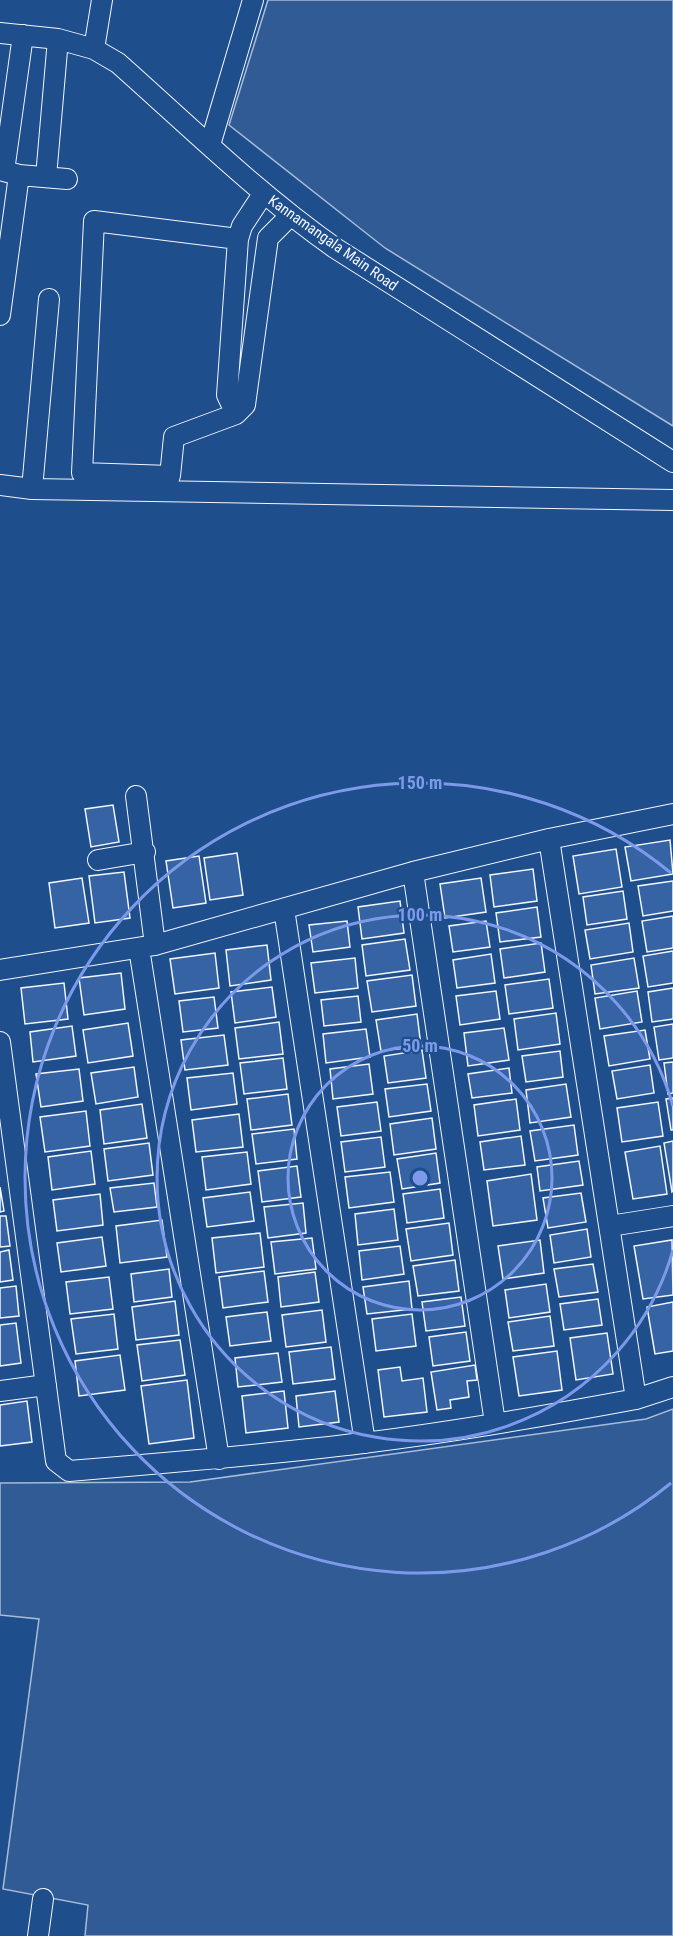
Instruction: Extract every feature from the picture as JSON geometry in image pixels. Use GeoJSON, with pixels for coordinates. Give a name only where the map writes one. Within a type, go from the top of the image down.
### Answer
{"type":"FeatureCollection","features":[{"type":"Feature","properties":{"kind":"street"},"geometry":{"type":"LineString","coordinates":[[94,49],[102,0]]}},
{"type":"Feature","properties":{"kind":"street"},"geometry":{"type":"LineString","coordinates":[[210,146],[253,0]]}},
{"type":"Feature","properties":{"kind":"street","name":"Kannamangala Main Road"},"geometry":{"type":"LineString","coordinates":[[0,33],[58,39],[94,49],[118,63],[290,216],[335,248],[673,462]]}},
{"type":"Feature","properties":{"kind":"street"},"geometry":{"type":"LineString","coordinates":[[23,34],[4,171],[19,175],[67,179]]}},
{"type":"Feature","properties":{"kind":"street"},"geometry":{"type":"LineString","coordinates":[[46,177],[58,39]]}},
{"type":"Feature","properties":{"kind":"street"},"geometry":{"type":"LineString","coordinates":[[0,315],[19,175]]}},
{"type":"Feature","properties":{"kind":"street"},"geometry":{"type":"LineString","coordinates":[[236,414],[227,395],[238,239],[242,225],[263,194]]}},
{"type":"Feature","properties":{"kind":"street"},"geometry":{"type":"LineString","coordinates":[[238,239],[94,221],[82,473],[170,476],[174,437],[236,414],[245,405],[268,238],[290,216]]}},
{"type":"Feature","properties":{"kind":"street"},"geometry":{"type":"LineString","coordinates":[[32,489],[50,299]]}},
{"type":"Feature","properties":{"kind":"street"},"geometry":{"type":"LineString","coordinates":[[0,485],[32,489],[673,500]]}},
{"type":"Feature","properties":{"kind":"street"},"geometry":{"type":"LineString","coordinates":[[136,796],[145,852],[147,946],[219,1459]]}},
{"type":"Feature","properties":{"kind":"street"},"geometry":{"type":"LineString","coordinates":[[0,970],[147,946],[413,872],[549,839],[673,814]]}},
{"type":"Feature","properties":{"kind":"street"},"geometry":{"type":"LineString","coordinates":[[549,839],[636,1399]]}},
{"type":"Feature","properties":{"kind":"street"},"geometry":{"type":"LineString","coordinates":[[98,860],[145,852]]}},
{"type":"Feature","properties":{"kind":"street"},"geometry":{"type":"LineString","coordinates":[[413,872],[495,1423]]}},
{"type":"Feature","properties":{"kind":"street"},"geometry":{"type":"LineString","coordinates":[[284,909],[365,1443]]}},
{"type":"Feature","properties":{"kind":"street"},"geometry":{"type":"LineString","coordinates":[[0,1042],[56,1461],[69,1471],[219,1459],[365,1443],[636,1399],[673,1387]]}},
{"type":"Feature","properties":{"kind":"street"},"geometry":{"type":"LineString","coordinates":[[610,1226],[673,1216]]}},
{"type":"Feature","properties":{"kind":"street"},"geometry":{"type":"LineString","coordinates":[[0,1391],[46,1385]]}},
{"type":"Feature","properties":{"kind":"street"},"geometry":{"type":"LineString","coordinates":[[38,1936],[43,1899]]}},
{"type":"Feature","properties":{"kind":"shaded area"},"geometry":{"type":"Polygon","coordinates":[[[268,0],[673,0],[673,426],[385,248],[229,125],[268,0]]]}},
{"type":"Feature","properties":{"kind":"shaded area"},"geometry":{"type":"Polygon","coordinates":[[[673,1409],[673,1936],[85,1936],[88,1905],[3,1889],[39,1619],[0,1615],[0,1483],[190,1482],[646,1419],[673,1409]]]}},
{"type":"Feature","properties":{"kind":"building"},"geometry":{"type":"Polygon","coordinates":[[[113,805],[119,842],[91,847],[85,809],[113,805]]]}},
{"type":"Feature","properties":{"kind":"building"},"geometry":{"type":"Polygon","coordinates":[[[670,840],[673,874],[631,881],[625,847],[670,840]]]}},
{"type":"Feature","properties":{"kind":"building"},"geometry":{"type":"Polygon","coordinates":[[[616,849],[622,887],[579,894],[573,856],[616,849]]]}},
{"type":"Feature","properties":{"kind":"building"},"geometry":{"type":"Polygon","coordinates":[[[237,853],[243,895],[210,900],[204,858],[237,853]]]}},
{"type":"Feature","properties":{"kind":"building"},"geometry":{"type":"Polygon","coordinates":[[[199,856],[206,903],[173,908],[166,861],[199,856]]]}},
{"type":"Feature","properties":{"kind":"building"},"geometry":{"type":"Polygon","coordinates":[[[533,869],[537,901],[494,907],[490,875],[533,869]]]}},
{"type":"Feature","properties":{"kind":"building"},"geometry":{"type":"Polygon","coordinates":[[[124,872],[130,918],[95,923],[89,876],[124,872]]]}},
{"type":"Feature","properties":{"kind":"building"},"geometry":{"type":"Polygon","coordinates":[[[82,878],[89,923],[55,928],[49,883],[82,878]]]}},
{"type":"Feature","properties":{"kind":"building"},"geometry":{"type":"Polygon","coordinates":[[[481,878],[486,912],[445,918],[440,884],[481,878]]]}},
{"type":"Feature","properties":{"kind":"building"},"geometry":{"type":"Polygon","coordinates":[[[673,881],[673,911],[643,916],[638,886],[673,881]]]}},
{"type":"Feature","properties":{"kind":"building"},"geometry":{"type":"Polygon","coordinates":[[[623,891],[627,919],[587,925],[583,897],[623,891]]]}},
{"type":"Feature","properties":{"kind":"building"},"geometry":{"type":"Polygon","coordinates":[[[400,901],[404,933],[362,939],[358,907],[400,901]]]}},
{"type":"Feature","properties":{"kind":"building"},"geometry":{"type":"Polygon","coordinates":[[[537,907],[541,937],[500,942],[496,913],[537,907]]]}},
{"type":"Feature","properties":{"kind":"building"},"geometry":{"type":"Polygon","coordinates":[[[673,916],[673,948],[647,952],[642,921],[673,916]]]}},
{"type":"Feature","properties":{"kind":"building"},"geometry":{"type":"Polygon","coordinates":[[[347,921],[350,947],[313,952],[309,925],[347,921]]]}},
{"type":"Feature","properties":{"kind":"building"},"geometry":{"type":"Polygon","coordinates":[[[486,921],[490,947],[453,952],[449,926],[486,921]]]}},
{"type":"Feature","properties":{"kind":"building"},"geometry":{"type":"Polygon","coordinates":[[[629,923],[633,952],[590,959],[585,930],[629,923]]]}},
{"type":"Feature","properties":{"kind":"building"},"geometry":{"type":"Polygon","coordinates":[[[405,939],[410,970],[366,976],[362,945],[405,939]]]}},
{"type":"Feature","properties":{"kind":"building"},"geometry":{"type":"Polygon","coordinates":[[[541,943],[545,972],[504,978],[500,949],[541,943]]]}},
{"type":"Feature","properties":{"kind":"building"},"geometry":{"type":"Polygon","coordinates":[[[267,945],[271,980],[230,986],[226,950],[267,945]]]}},
{"type":"Feature","properties":{"kind":"building"},"geometry":{"type":"Polygon","coordinates":[[[673,951],[673,983],[648,987],[643,956],[673,951]]]}},
{"type":"Feature","properties":{"kind":"building"},"geometry":{"type":"Polygon","coordinates":[[[215,953],[219,988],[175,994],[170,959],[215,953]]]}},
{"type":"Feature","properties":{"kind":"building"},"geometry":{"type":"Polygon","coordinates":[[[491,954],[495,983],[457,988],[453,960],[491,954]]]}},
{"type":"Feature","properties":{"kind":"building"},"geometry":{"type":"Polygon","coordinates":[[[355,958],[358,988],[315,993],[311,963],[355,958]]]}},
{"type":"Feature","properties":{"kind":"building"},"geometry":{"type":"Polygon","coordinates":[[[634,958],[639,988],[595,994],[591,965],[634,958]]]}},
{"type":"Feature","properties":{"kind":"building"},"geometry":{"type":"Polygon","coordinates":[[[121,973],[125,1009],[84,1015],[79,978],[121,973]]]}},
{"type":"Feature","properties":{"kind":"building"},"geometry":{"type":"Polygon","coordinates":[[[412,975],[416,1006],[372,1012],[367,981],[412,975]]]}},
{"type":"Feature","properties":{"kind":"building"},"geometry":{"type":"Polygon","coordinates":[[[549,979],[553,1008],[509,1014],[505,985],[549,979]]]}},
{"type":"Feature","properties":{"kind":"building"},"geometry":{"type":"Polygon","coordinates":[[[64,983],[68,1019],[25,1024],[21,988],[64,983]]]}},
{"type":"Feature","properties":{"kind":"building"},"geometry":{"type":"Polygon","coordinates":[[[272,987],[276,1017],[235,1023],[231,992],[272,987]]]}},
{"type":"Feature","properties":{"kind":"building"},"geometry":{"type":"Polygon","coordinates":[[[673,988],[673,1019],[652,1022],[648,992],[673,988]]]}},
{"type":"Feature","properties":{"kind":"building"},"geometry":{"type":"Polygon","coordinates":[[[496,991],[500,1019],[460,1025],[456,996],[496,991]]]}},
{"type":"Feature","properties":{"kind":"building"},"geometry":{"type":"Polygon","coordinates":[[[637,991],[642,1022],[600,1029],[595,998],[637,991]]]}},
{"type":"Feature","properties":{"kind":"building"},"geometry":{"type":"Polygon","coordinates":[[[358,996],[361,1022],[324,1026],[321,1000],[358,996]]]}},
{"type":"Feature","properties":{"kind":"building"},"geometry":{"type":"Polygon","coordinates":[[[214,997],[218,1028],[183,1032],[179,1001],[214,997]]]}},
{"type":"Feature","properties":{"kind":"building"},"geometry":{"type":"Polygon","coordinates":[[[556,1013],[560,1044],[518,1050],[514,1019],[556,1013]]]}},
{"type":"Feature","properties":{"kind":"building"},"geometry":{"type":"Polygon","coordinates":[[[417,1014],[421,1046],[381,1051],[376,1020],[417,1014]]]}},
{"type":"Feature","properties":{"kind":"building"},"geometry":{"type":"Polygon","coordinates":[[[279,1022],[283,1054],[239,1059],[235,1028],[279,1022]]]}},
{"type":"Feature","properties":{"kind":"building"},"geometry":{"type":"Polygon","coordinates":[[[128,1023],[133,1056],[88,1063],[83,1030],[128,1023]]]}},
{"type":"Feature","properties":{"kind":"building"},"geometry":{"type":"Polygon","coordinates":[[[673,1024],[673,1058],[659,1060],[654,1027],[673,1024]]]}},
{"type":"Feature","properties":{"kind":"building"},"geometry":{"type":"Polygon","coordinates":[[[72,1026],[76,1056],[33,1062],[30,1032],[72,1026]]]}},
{"type":"Feature","properties":{"kind":"building"},"geometry":{"type":"Polygon","coordinates":[[[504,1028],[509,1060],[468,1066],[464,1033],[504,1028]]]}},
{"type":"Feature","properties":{"kind":"building"},"geometry":{"type":"Polygon","coordinates":[[[366,1029],[370,1057],[326,1063],[323,1034],[366,1029]]]}},
{"type":"Feature","properties":{"kind":"building"},"geometry":{"type":"Polygon","coordinates":[[[645,1030],[650,1059],[609,1066],[604,1036],[645,1030]]]}},
{"type":"Feature","properties":{"kind":"building"},"geometry":{"type":"Polygon","coordinates":[[[224,1035],[228,1065],[185,1070],[181,1040],[224,1035]]]}},
{"type":"Feature","properties":{"kind":"building"},"geometry":{"type":"Polygon","coordinates":[[[422,1050],[426,1078],[388,1083],[384,1056],[422,1050]]]}},
{"type":"Feature","properties":{"kind":"building"},"geometry":{"type":"Polygon","coordinates":[[[560,1051],[563,1077],[526,1082],[522,1056],[560,1051]]]}},
{"type":"Feature","properties":{"kind":"building"},"geometry":{"type":"Polygon","coordinates":[[[283,1058],[287,1089],[244,1094],[240,1063],[283,1058]]]}},
{"type":"Feature","properties":{"kind":"building"},"geometry":{"type":"Polygon","coordinates":[[[673,1062],[673,1093],[668,1094],[664,1063],[673,1062]]]}},
{"type":"Feature","properties":{"kind":"building"},"geometry":{"type":"Polygon","coordinates":[[[369,1064],[373,1094],[333,1099],[330,1069],[369,1064]]]}},
{"type":"Feature","properties":{"kind":"building"},"geometry":{"type":"Polygon","coordinates":[[[650,1065],[654,1093],[617,1099],[612,1071],[650,1065]]]}},
{"type":"Feature","properties":{"kind":"building"},"geometry":{"type":"Polygon","coordinates":[[[134,1067],[138,1097],[96,1104],[91,1073],[134,1067]]]}},
{"type":"Feature","properties":{"kind":"building"},"geometry":{"type":"Polygon","coordinates":[[[509,1068],[512,1093],[472,1098],[468,1074],[509,1068]]]}},
{"type":"Feature","properties":{"kind":"building"},"geometry":{"type":"Polygon","coordinates":[[[79,1069],[83,1101],[41,1107],[36,1074],[79,1069]]]}},
{"type":"Feature","properties":{"kind":"building"},"geometry":{"type":"Polygon","coordinates":[[[233,1073],[237,1104],[191,1110],[187,1078],[233,1073]]]}},
{"type":"Feature","properties":{"kind":"building"},"geometry":{"type":"Polygon","coordinates":[[[427,1084],[431,1111],[389,1117],[385,1089],[427,1084]]]}},
{"type":"Feature","properties":{"kind":"building"},"geometry":{"type":"Polygon","coordinates":[[[566,1084],[571,1117],[530,1123],[526,1090],[566,1084]]]}},
{"type":"Feature","properties":{"kind":"building"},"geometry":{"type":"Polygon","coordinates":[[[288,1094],[292,1125],[251,1130],[247,1099],[288,1094]]]}},
{"type":"Feature","properties":{"kind":"building"},"geometry":{"type":"Polygon","coordinates":[[[673,1098],[673,1130],[671,1130],[666,1099],[673,1098]]]}},
{"type":"Feature","properties":{"kind":"building"},"geometry":{"type":"Polygon","coordinates":[[[516,1099],[520,1130],[478,1136],[474,1105],[516,1099]]]}},
{"type":"Feature","properties":{"kind":"building"},"geometry":{"type":"Polygon","coordinates":[[[377,1102],[381,1131],[341,1136],[337,1107],[377,1102]]]}},
{"type":"Feature","properties":{"kind":"building"},"geometry":{"type":"Polygon","coordinates":[[[658,1102],[663,1136],[622,1142],[617,1108],[658,1102]]]}},
{"type":"Feature","properties":{"kind":"building"},"geometry":{"type":"Polygon","coordinates":[[[142,1104],[147,1138],[104,1144],[100,1110],[142,1104]]]}},
{"type":"Feature","properties":{"kind":"building"},"geometry":{"type":"Polygon","coordinates":[[[86,1111],[90,1146],[45,1152],[40,1117],[86,1111]]]}},
{"type":"Feature","properties":{"kind":"building"},"geometry":{"type":"Polygon","coordinates":[[[239,1114],[243,1147],[196,1152],[192,1120],[239,1114]]]}},
{"type":"Feature","properties":{"kind":"building"},"geometry":{"type":"Polygon","coordinates":[[[432,1118],[436,1149],[394,1155],[390,1124],[432,1118]]]}},
{"type":"Feature","properties":{"kind":"building"},"geometry":{"type":"Polygon","coordinates":[[[574,1125],[578,1155],[535,1161],[530,1131],[574,1125]]]}},
{"type":"Feature","properties":{"kind":"building"},"geometry":{"type":"Polygon","coordinates":[[[294,1129],[297,1159],[256,1164],[252,1134],[294,1129]]]}},
{"type":"Feature","properties":{"kind":"building"},"geometry":{"type":"Polygon","coordinates":[[[521,1136],[525,1165],[484,1170],[480,1142],[521,1136]]]}},
{"type":"Feature","properties":{"kind":"building"},"geometry":{"type":"Polygon","coordinates":[[[381,1137],[385,1167],[345,1172],[341,1142],[381,1137]]]}},
{"type":"Feature","properties":{"kind":"building"},"geometry":{"type":"Polygon","coordinates":[[[673,1141],[673,1191],[672,1192],[664,1143],[673,1141]]]}},
{"type":"Feature","properties":{"kind":"building"},"geometry":{"type":"Polygon","coordinates":[[[149,1143],[153,1175],[108,1181],[104,1149],[149,1143]]]}},
{"type":"Feature","properties":{"kind":"building"},"geometry":{"type":"Polygon","coordinates":[[[660,1146],[667,1194],[633,1199],[625,1152],[660,1146]]]}},
{"type":"Feature","properties":{"kind":"building"},"geometry":{"type":"Polygon","coordinates":[[[91,1151],[95,1184],[52,1190],[48,1157],[91,1151]]]}},
{"type":"Feature","properties":{"kind":"building"},"geometry":{"type":"Polygon","coordinates":[[[247,1152],[251,1184],[206,1190],[202,1157],[247,1152]]]}},
{"type":"Feature","properties":{"kind":"building"},"geometry":{"type":"Polygon","coordinates":[[[436,1153],[440,1183],[402,1189],[397,1159],[436,1153]]]}},
{"type":"Feature","properties":{"kind":"building"},"geometry":{"type":"Polygon","coordinates":[[[579,1161],[583,1185],[540,1191],[537,1167],[579,1161]]]}},
{"type":"Feature","properties":{"kind":"building"},"geometry":{"type":"Polygon","coordinates":[[[297,1166],[301,1197],[262,1202],[258,1171],[297,1166]]]}},
{"type":"Feature","properties":{"kind":"building"},"geometry":{"type":"Polygon","coordinates":[[[390,1172],[394,1202],[349,1208],[345,1177],[390,1172]]]}},
{"type":"Feature","properties":{"kind":"building"},"geometry":{"type":"Polygon","coordinates":[[[531,1174],[537,1220],[493,1226],[487,1181],[531,1174]]]}},
{"type":"Feature","properties":{"kind":"building"},"geometry":{"type":"Polygon","coordinates":[[[154,1183],[157,1207],[114,1212],[110,1188],[154,1183]]]}},
{"type":"Feature","properties":{"kind":"building"},"geometry":{"type":"Polygon","coordinates":[[[0,1187],[4,1211],[0,1212],[0,1187]]]}},
{"type":"Feature","properties":{"kind":"building"},"geometry":{"type":"Polygon","coordinates":[[[440,1189],[444,1218],[407,1223],[403,1194],[440,1189]]]}},
{"type":"Feature","properties":{"kind":"building"},"geometry":{"type":"Polygon","coordinates":[[[250,1192],[254,1221],[207,1227],[203,1198],[250,1192]]]}},
{"type":"Feature","properties":{"kind":"building"},"geometry":{"type":"Polygon","coordinates":[[[581,1193],[586,1222],[548,1228],[543,1198],[581,1193]]]}},
{"type":"Feature","properties":{"kind":"building"},"geometry":{"type":"Polygon","coordinates":[[[100,1194],[103,1225],[57,1231],[53,1200],[100,1194]]]}},
{"type":"Feature","properties":{"kind":"building"},"geometry":{"type":"Polygon","coordinates":[[[303,1203],[306,1233],[268,1238],[264,1207],[303,1203]]]}},
{"type":"Feature","properties":{"kind":"building"},"geometry":{"type":"Polygon","coordinates":[[[394,1209],[398,1240],[358,1245],[355,1214],[394,1209]]]}},
{"type":"Feature","properties":{"kind":"building"},"geometry":{"type":"Polygon","coordinates":[[[0,1216],[6,1216],[10,1246],[0,1247],[0,1216]]]}},
{"type":"Feature","properties":{"kind":"building"},"geometry":{"type":"Polygon","coordinates":[[[162,1220],[167,1257],[120,1263],[116,1226],[162,1220]]]}},
{"type":"Feature","properties":{"kind":"building"},"geometry":{"type":"Polygon","coordinates":[[[449,1223],[453,1255],[411,1261],[406,1229],[449,1223]]]}},
{"type":"Feature","properties":{"kind":"building"},"geometry":{"type":"Polygon","coordinates":[[[587,1229],[591,1257],[554,1263],[550,1235],[587,1229]]]}},
{"type":"Feature","properties":{"kind":"building"},"geometry":{"type":"Polygon","coordinates":[[[260,1233],[264,1267],[216,1273],[212,1238],[260,1233]]]}},
{"type":"Feature","properties":{"kind":"building"},"geometry":{"type":"Polygon","coordinates":[[[102,1237],[106,1266],[61,1272],[57,1243],[102,1237]]]}},
{"type":"Feature","properties":{"kind":"building"},"geometry":{"type":"Polygon","coordinates":[[[312,1238],[316,1269],[275,1274],[271,1242],[312,1238]]]}},
{"type":"Feature","properties":{"kind":"building"},"geometry":{"type":"Polygon","coordinates":[[[540,1240],[544,1273],[503,1279],[498,1246],[540,1240]]]}},
{"type":"Feature","properties":{"kind":"building"},"geometry":{"type":"Polygon","coordinates":[[[672,1240],[673,1295],[643,1299],[634,1246],[672,1240]]]}},
{"type":"Feature","properties":{"kind":"building"},"geometry":{"type":"Polygon","coordinates":[[[400,1246],[404,1274],[362,1280],[359,1251],[400,1246]]]}},
{"type":"Feature","properties":{"kind":"building"},"geometry":{"type":"Polygon","coordinates":[[[9,1250],[13,1280],[0,1282],[0,1252],[9,1250]]]}},
{"type":"Feature","properties":{"kind":"building"},"geometry":{"type":"Polygon","coordinates":[[[455,1260],[459,1291],[418,1296],[413,1266],[455,1260]]]}},
{"type":"Feature","properties":{"kind":"building"},"geometry":{"type":"Polygon","coordinates":[[[593,1264],[598,1292],[559,1297],[554,1269],[593,1264]]]}},
{"type":"Feature","properties":{"kind":"building"},"geometry":{"type":"Polygon","coordinates":[[[169,1269],[172,1297],[134,1302],[131,1274],[169,1269]]]}},
{"type":"Feature","properties":{"kind":"building"},"geometry":{"type":"Polygon","coordinates":[[[264,1271],[268,1302],[223,1308],[219,1277],[264,1271]]]}},
{"type":"Feature","properties":{"kind":"building"},"geometry":{"type":"Polygon","coordinates":[[[315,1272],[319,1302],[281,1307],[278,1277],[315,1272]]]}},
{"type":"Feature","properties":{"kind":"building"},"geometry":{"type":"Polygon","coordinates":[[[109,1277],[113,1309],[70,1314],[66,1282],[109,1277]]]}},
{"type":"Feature","properties":{"kind":"building"},"geometry":{"type":"Polygon","coordinates":[[[409,1281],[412,1309],[367,1314],[363,1287],[409,1281]]]}},
{"type":"Feature","properties":{"kind":"building"},"geometry":{"type":"Polygon","coordinates":[[[546,1284],[550,1312],[509,1318],[505,1290],[546,1284]]]}},
{"type":"Feature","properties":{"kind":"building"},"geometry":{"type":"Polygon","coordinates":[[[16,1286],[19,1316],[0,1318],[0,1288],[16,1286]]]}},
{"type":"Feature","properties":{"kind":"building"},"geometry":{"type":"Polygon","coordinates":[[[461,1297],[465,1326],[426,1331],[422,1302],[461,1297]]]}},
{"type":"Feature","properties":{"kind":"building"},"geometry":{"type":"Polygon","coordinates":[[[598,1299],[602,1325],[564,1330],[560,1304],[598,1299]]]}},
{"type":"Feature","properties":{"kind":"building"},"geometry":{"type":"Polygon","coordinates":[[[175,1301],[179,1335],[136,1340],[132,1307],[175,1301]]]}},
{"type":"Feature","properties":{"kind":"building"},"geometry":{"type":"Polygon","coordinates":[[[673,1302],[673,1351],[655,1354],[647,1307],[673,1302]]]}},
{"type":"Feature","properties":{"kind":"building"},"geometry":{"type":"Polygon","coordinates":[[[322,1310],[326,1342],[286,1347],[282,1315],[322,1310]]]}},
{"type":"Feature","properties":{"kind":"building"},"geometry":{"type":"Polygon","coordinates":[[[267,1312],[271,1341],[230,1346],[226,1317],[267,1312]]]}},
{"type":"Feature","properties":{"kind":"building"},"geometry":{"type":"Polygon","coordinates":[[[114,1314],[118,1349],[76,1354],[71,1319],[114,1314]]]}},
{"type":"Feature","properties":{"kind":"building"},"geometry":{"type":"Polygon","coordinates":[[[412,1314],[416,1346],[376,1351],[372,1319],[412,1314]]]}},
{"type":"Feature","properties":{"kind":"building"},"geometry":{"type":"Polygon","coordinates":[[[550,1316],[554,1346],[513,1351],[508,1322],[550,1316]]]}},
{"type":"Feature","properties":{"kind":"building"},"geometry":{"type":"Polygon","coordinates":[[[16,1323],[21,1363],[0,1366],[0,1325],[16,1323]]]}},
{"type":"Feature","properties":{"kind":"building"},"geometry":{"type":"Polygon","coordinates":[[[466,1332],[470,1361],[433,1366],[429,1337],[466,1332]]]}},
{"type":"Feature","properties":{"kind":"building"},"geometry":{"type":"Polygon","coordinates":[[[607,1333],[613,1374],[576,1380],[570,1338],[607,1333]]]}},
{"type":"Feature","properties":{"kind":"building"},"geometry":{"type":"Polygon","coordinates":[[[180,1340],[185,1375],[142,1381],[137,1345],[180,1340]]]}},
{"type":"Feature","properties":{"kind":"building"},"geometry":{"type":"Polygon","coordinates":[[[331,1347],[335,1379],[293,1384],[289,1352],[331,1347]]]}},
{"type":"Feature","properties":{"kind":"building"},"geometry":{"type":"Polygon","coordinates":[[[557,1351],[562,1390],[519,1396],[513,1357],[557,1351]]]}},
{"type":"Feature","properties":{"kind":"building"},"geometry":{"type":"Polygon","coordinates":[[[278,1353],[282,1382],[238,1387],[235,1358],[278,1353]]]}},
{"type":"Feature","properties":{"kind":"building"},"geometry":{"type":"Polygon","coordinates":[[[120,1355],[125,1390],[79,1396],[75,1361],[120,1355]]]}},
{"type":"Feature","properties":{"kind":"building"},"geometry":{"type":"Polygon","coordinates":[[[475,1365],[477,1380],[467,1381],[469,1397],[450,1400],[451,1408],[437,1410],[431,1372],[475,1365]]]}},
{"type":"Feature","properties":{"kind":"building"},"geometry":{"type":"Polygon","coordinates":[[[400,1367],[402,1381],[423,1378],[427,1412],[384,1417],[378,1370],[400,1367]]]}},
{"type":"Feature","properties":{"kind":"building"},"geometry":{"type":"Polygon","coordinates":[[[187,1380],[194,1438],[149,1444],[141,1386],[187,1380]]]}},
{"type":"Feature","properties":{"kind":"building"},"geometry":{"type":"Polygon","coordinates":[[[284,1391],[288,1428],[246,1433],[242,1396],[284,1391]]]}},
{"type":"Feature","properties":{"kind":"building"},"geometry":{"type":"Polygon","coordinates":[[[335,1391],[339,1422],[299,1427],[296,1396],[335,1391]]]}},
{"type":"Feature","properties":{"kind":"building"},"geometry":{"type":"Polygon","coordinates":[[[27,1401],[32,1442],[0,1446],[0,1405],[27,1401]]]}}]}
